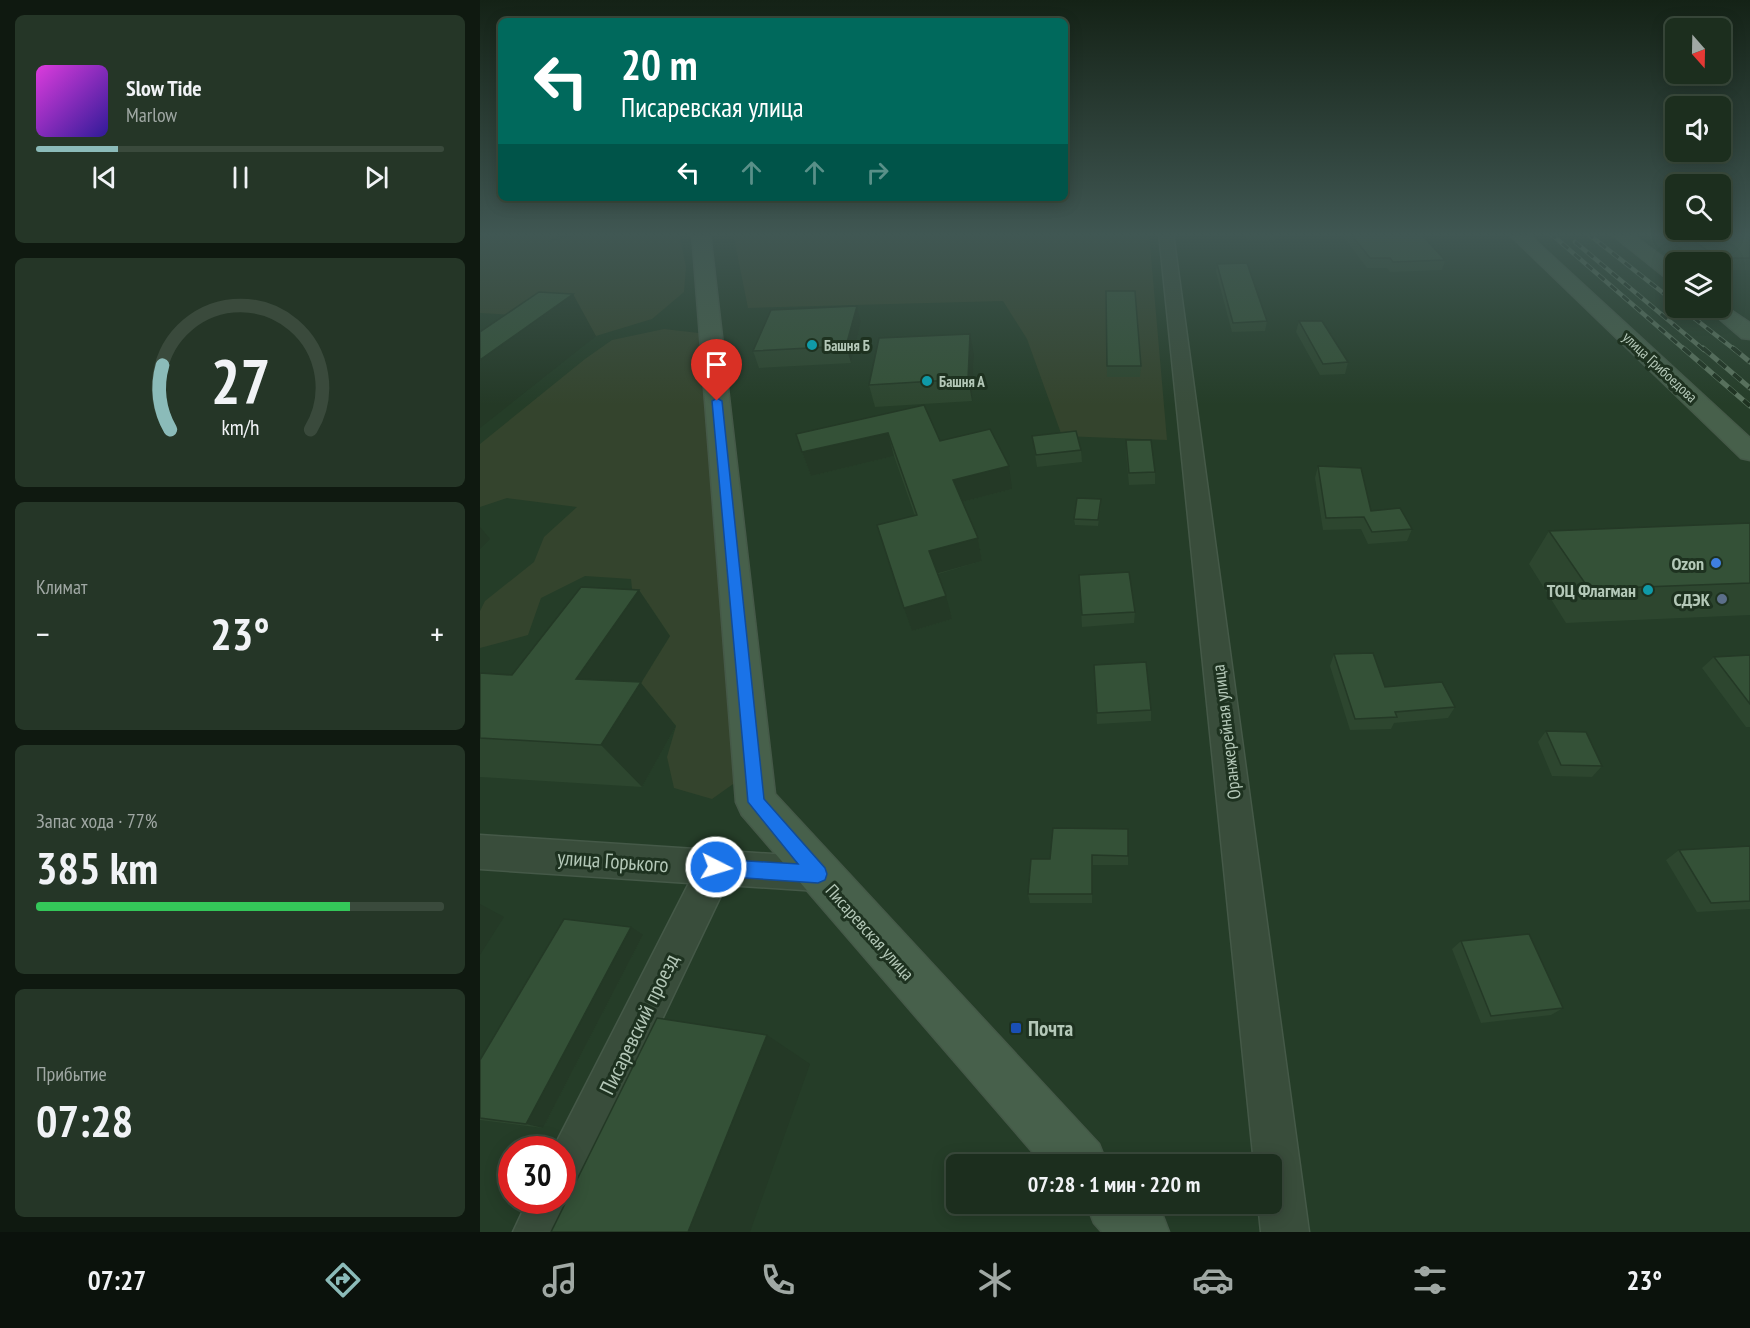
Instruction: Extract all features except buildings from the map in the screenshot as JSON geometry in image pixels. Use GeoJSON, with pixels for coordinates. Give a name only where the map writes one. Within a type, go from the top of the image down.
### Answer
{"type":"FeatureCollection","features":[{"type":"Feature","properties":{"kind":"street","name":"Писаревская улица"},"geometry":{"type":"LineString","coordinates":[[707,290],[756,802],[1070,1154]]}},
{"type":"Feature","properties":{"kind":"street","name":"Оранжерейная улица"},"geometry":{"type":"LineString","coordinates":[[1173,290],[1285,1232]]}},
{"type":"Feature","properties":{"kind":"street","name":"улица Грибоедова"},"geometry":{"type":"LineString","coordinates":[[1577,290],[1750,452]]}},
{"type":"Feature","properties":{"kind":"street"},"geometry":{"type":"LineString","coordinates":[[1730,318],[1750,333]]}},
{"type":"Feature","properties":{"kind":"street","name":"улица Горького"},"geometry":{"type":"LineString","coordinates":[[480,852],[818,874]]}},
{"type":"Feature","properties":{"kind":"street","name":"Писаревский проезд"},"geometry":{"type":"LineString","coordinates":[[576,1152],[716,867]]}},
{"type":"Feature","properties":{"kind":"street"},"geometry":{"type":"LineString","coordinates":[[537,1232],[546,1214]]}},
{"type":"Feature","properties":{"kind":"street"},"geometry":{"type":"LineString","coordinates":[[1124,1214],[1140,1232]]}},
{"type":"Feature","properties":{"kind":"green space"},"geometry":{"type":"Polygon","coordinates":[[[480,290],[684,290],[652,319],[596,336],[533,316],[480,313],[480,290]]]}},
{"type":"Feature","properties":{"kind":"green space"},"geometry":{"type":"Polygon","coordinates":[[[744,290],[1154,290],[1167,440],[1062,436],[1027,339],[1003,301],[748,308],[744,290]]]}},
{"type":"Feature","properties":{"kind":"green space"},"geometry":{"type":"Polygon","coordinates":[[[664,329],[699,333],[743,777],[712,799],[674,788],[667,757],[676,726],[616,722],[634,608],[631,579],[585,576],[541,598],[528,635],[480,648],[480,611],[485,601],[534,562],[544,537],[577,507],[507,498],[480,507],[480,444],[612,340],[664,329]]]}},
{"type":"Feature","properties":{"kind":"railway"},"geometry":{"type":"LineString","coordinates":[[1616,290],[1685,350]]}},
{"type":"Feature","properties":{"kind":"railway"},"geometry":{"type":"LineString","coordinates":[[1633,290],[1704,350]]}},
{"type":"Feature","properties":{"kind":"railway"},"geometry":{"type":"LineString","coordinates":[[1660,290],[1665,294]]}},
{"type":"Feature","properties":{"kind":"railway"},"geometry":{"type":"LineString","coordinates":[[1694,318],[1735,350]]}},
{"type":"Feature","properties":{"kind":"railway"},"geometry":{"type":"LineString","coordinates":[[1683,348],[1750,406]]}},
{"type":"Feature","properties":{"kind":"railway"},"geometry":{"type":"LineString","coordinates":[[1703,348],[1750,388]]}},
{"type":"Feature","properties":{"kind":"railway"},"geometry":{"type":"LineString","coordinates":[[1733,348],[1750,362]]}},
{"type":"Feature","properties":{"kind":"place","name":"Башня Б"},"geometry":{"type":"Point","coordinates":[812,345]}},
{"type":"Feature","properties":{"kind":"place","name":"Башня А"},"geometry":{"type":"Point","coordinates":[927,381]}},
{"type":"Feature","properties":{"kind":"place","name":"Ozon"},"geometry":{"type":"Point","coordinates":[1716,563]}},
{"type":"Feature","properties":{"kind":"place","name":"ТОЦ Флагман"},"geometry":{"type":"Point","coordinates":[1648,590]}},
{"type":"Feature","properties":{"kind":"place","name":"СДЭК"},"geometry":{"type":"Point","coordinates":[1722,599]}},
{"type":"Feature","properties":{"kind":"place","name":"Почта"},"geometry":{"type":"Point","coordinates":[1016,1028]}},
{"type":"Feature","properties":{"kind":"route"},"geometry":{"type":"LineString","coordinates":[[716,867],[818,874],[756,802],[717,401]]}}]}
